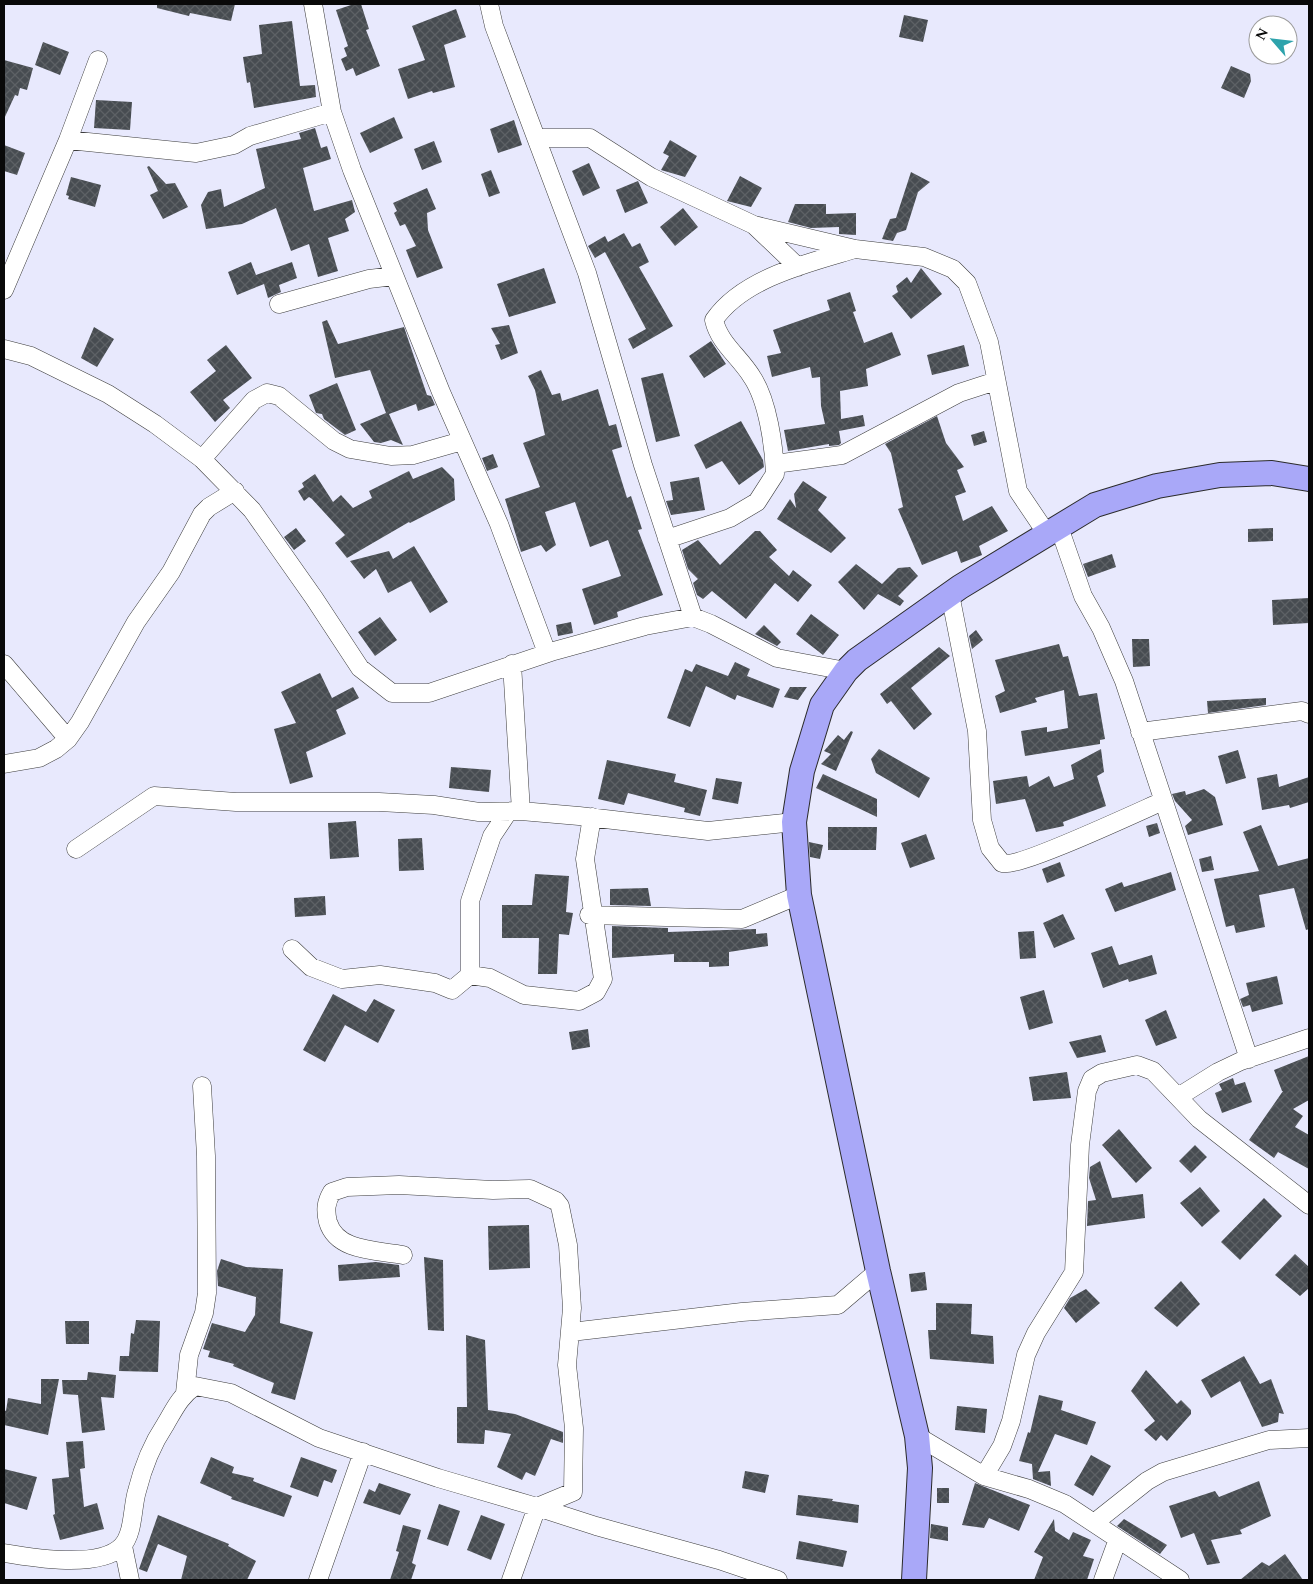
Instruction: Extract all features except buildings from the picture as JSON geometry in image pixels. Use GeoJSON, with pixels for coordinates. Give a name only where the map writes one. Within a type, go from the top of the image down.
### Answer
{"type":"FeatureCollection","features":[{"type":"Feature","properties":{"kind":"main road"},"geometry":{"type":"LineString","coordinates":[[914,1580],[920,1468],[917,1436],[878,1271],[799,895],[794,822],[802,771],[822,705],[846,671],[857,660],[950,594],[1096,505],[1157,486],[1220,475],[1272,473],[1309,479]]}},
{"type":"Feature","properties":{"kind":"street"},"geometry":{"type":"LineString","coordinates":[[313,4],[332,112],[352,170],[462,441],[499,524],[547,653]]}},
{"type":"Feature","properties":{"kind":"street"},"geometry":{"type":"LineString","coordinates":[[489,4],[494,26],[538,138],[587,273],[643,465],[693,617]]}},
{"type":"Feature","properties":{"kind":"street"},"geometry":{"type":"LineString","coordinates":[[4,290],[68,140],[98,60]]}},
{"type":"Feature","properties":{"kind":"street"},"geometry":{"type":"LineString","coordinates":[[68,140],[196,153],[234,145],[250,136],[332,112]]}},
{"type":"Feature","properties":{"kind":"street"},"geometry":{"type":"LineString","coordinates":[[538,138],[590,138],[651,177],[754,225],[855,249],[924,257],[953,269],[967,283],[989,342],[1018,491],[1053,531],[1083,596],[1101,628],[1124,681],[1249,1059]]}},
{"type":"Feature","properties":{"kind":"street"},"geometry":{"type":"LineString","coordinates":[[754,225],[798,267]]}},
{"type":"Feature","properties":{"kind":"street"},"geometry":{"type":"LineString","coordinates":[[667,539],[730,518],[757,502],[775,474],[767,413],[753,378],[717,333],[714,320],[719,313],[755,284],[798,267],[855,249]]}},
{"type":"Feature","properties":{"kind":"street"},"geometry":{"type":"LineString","coordinates":[[280,304],[369,279],[394,276]]}},
{"type":"Feature","properties":{"kind":"street"},"geometry":{"type":"LineString","coordinates":[[4,349],[31,356],[108,394],[155,424],[202,459],[235,491],[288,560],[360,668],[392,693],[429,693],[547,653],[645,626],[693,617],[711,624],[777,658],[846,671]]}},
{"type":"Feature","properties":{"kind":"street"},"geometry":{"type":"LineString","coordinates":[[774,464],[842,455],[959,393],[996,381]]}},
{"type":"Feature","properties":{"kind":"street"},"geometry":{"type":"LineString","coordinates":[[202,459],[254,400],[267,393],[279,396],[334,442],[350,448],[391,456],[406,456],[462,441]]}},
{"type":"Feature","properties":{"kind":"street"},"geometry":{"type":"LineString","coordinates":[[4,764],[39,758],[56,749],[68,739],[80,722],[136,622],[171,572],[202,514],[209,507],[235,491]]}},
{"type":"Feature","properties":{"kind":"street"},"geometry":{"type":"LineString","coordinates":[[950,594],[977,731],[982,820],[990,848],[1002,863],[1013,864],[1040,854],[1163,802]]}},
{"type":"Feature","properties":{"kind":"street"},"geometry":{"type":"LineString","coordinates":[[4,664],[68,739]]}},
{"type":"Feature","properties":{"kind":"street"},"geometry":{"type":"LineString","coordinates":[[470,975],[470,900],[492,836],[515,811],[512,664]]}},
{"type":"Feature","properties":{"kind":"street"},"geometry":{"type":"LineString","coordinates":[[1140,732],[1302,711],[1309,714]]}},
{"type":"Feature","properties":{"kind":"street"},"geometry":{"type":"LineString","coordinates":[[76,849],[154,796],[236,802],[379,802],[434,805],[479,812],[515,811],[708,831],[794,822]]}},
{"type":"Feature","properties":{"kind":"street"},"geometry":{"type":"LineString","coordinates":[[292,949],[312,967],[342,979],[380,975],[435,984],[452,990],[470,975],[490,978],[524,995],[579,1000],[596,992],[603,979],[591,915],[585,859],[592,818]]}},
{"type":"Feature","properties":{"kind":"street"},"geometry":{"type":"LineString","coordinates":[[591,915],[742,919],[799,895]]}},
{"type":"Feature","properties":{"kind":"street"},"geometry":{"type":"LineString","coordinates":[[1178,1097],[1218,1072],[1309,1038]]}},
{"type":"Feature","properties":{"kind":"street"},"geometry":{"type":"LineString","coordinates":[[984,1476],[1002,1446],[1011,1421],[1026,1355],[1036,1332],[1074,1272],[1080,1145],[1092,1079],[1102,1073],[1137,1065],[1153,1071],[1199,1119],[1309,1205]]}},
{"type":"Feature","properties":{"kind":"street"},"geometry":{"type":"LineString","coordinates":[[185,1393],[189,1355],[204,1313],[206,1293],[206,1156],[202,1086]]}},
{"type":"Feature","properties":{"kind":"street"},"geometry":{"type":"LineString","coordinates":[[402,1255],[346,1244],[336,1238],[327,1217],[326,1203],[332,1192],[347,1187],[399,1185],[493,1190],[530,1189],[548,1196],[560,1206],[568,1245],[572,1308],[568,1365],[574,1428],[573,1492],[537,1507],[512,1580]]}},
{"type":"Feature","properties":{"kind":"street"},"geometry":{"type":"LineString","coordinates":[[570,1332],[724,1314],[838,1306],[878,1271]]}},
{"type":"Feature","properties":{"kind":"street"},"geometry":{"type":"LineString","coordinates":[[4,1553],[77,1561],[114,1552],[123,1546],[128,1537],[136,1492],[151,1446],[185,1393],[195,1386],[231,1393],[319,1438],[446,1481],[596,1526],[719,1560],[778,1580]]}},
{"type":"Feature","properties":{"kind":"street"},"geometry":{"type":"LineString","coordinates":[[917,1436],[984,1476],[1029,1489],[1066,1504],[1180,1580]]}},
{"type":"Feature","properties":{"kind":"street"},"geometry":{"type":"LineString","coordinates":[[1094,1523],[1147,1481],[1163,1472],[1270,1440],[1309,1438]]}},
{"type":"Feature","properties":{"kind":"street"},"geometry":{"type":"LineString","coordinates":[[318,1580],[363,1452]]}},
{"type":"Feature","properties":{"kind":"street"},"geometry":{"type":"LineString","coordinates":[[1103,1580],[1118,1539]]}},
{"type":"Feature","properties":{"kind":"street"},"geometry":{"type":"LineString","coordinates":[[123,1546],[130,1580]]}}]}
